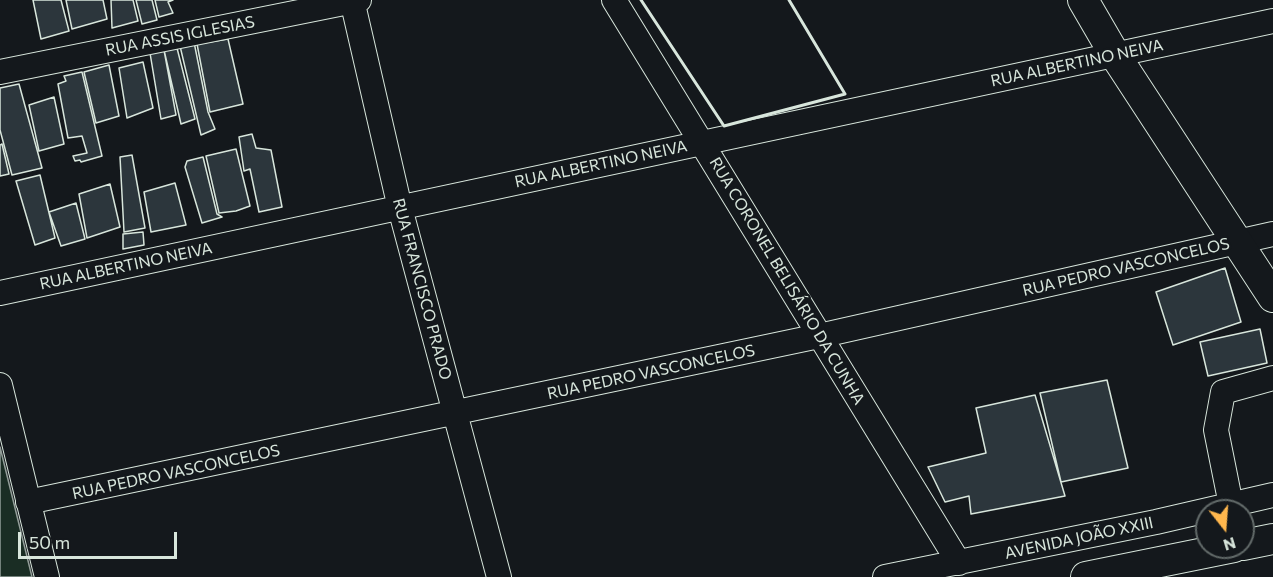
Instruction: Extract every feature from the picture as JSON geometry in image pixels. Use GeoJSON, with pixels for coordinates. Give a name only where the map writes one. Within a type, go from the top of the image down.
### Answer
{"type":"FeatureCollection","features":[{"type":"Feature","properties":{"kind":"main road"},"geometry":{"type":"LineString","coordinates":[[1083,0],[1115,55],[1273,297]]}},
{"type":"Feature","properties":{"kind":"main road"},"geometry":{"type":"LineString","coordinates":[[1255,543],[1273,539]]}},
{"type":"Feature","properties":{"kind":"main road"},"geometry":{"type":"LineString","coordinates":[[1086,577],[1195,555]]}},
{"type":"Feature","properties":{"kind":"street","name":"RUA ASSIS IGLESIAS"},"geometry":{"type":"LineString","coordinates":[[0,72],[355,0]]}},
{"type":"Feature","properties":{"kind":"street","name":"RUA FRANCISCO PRADO"},"geometry":{"type":"LineString","coordinates":[[355,0],[400,208],[499,577]]}},
{"type":"Feature","properties":{"kind":"street","name":"RUA CORONEL BELISÁRIO DA CUNHA"},"geometry":{"type":"LineString","coordinates":[[614,0],[703,142],[958,563]]}},
{"type":"Feature","properties":{"kind":"street","name":"RUA ALBERTINO NEIVA"},"geometry":{"type":"LineString","coordinates":[[0,293],[1273,21]]}},
{"type":"Feature","properties":{"kind":"street","name":"RUA PEDRO VASCONCELOS"},"geometry":{"type":"LineString","coordinates":[[28,502],[819,336],[1273,234]]}},
{"type":"Feature","properties":{"kind":"street"},"geometry":{"type":"LineString","coordinates":[[1230,499],[1216,430],[1223,392],[1273,378]]}},
{"type":"Feature","properties":{"kind":"street"},"geometry":{"type":"LineString","coordinates":[[0,385],[47,577]]}},
{"type":"Feature","properties":{"kind":"street","name":"AVENIDA JOÃO XXIII"},"geometry":{"type":"LineString","coordinates":[[1255,499],[1273,495]]}},
{"type":"Feature","properties":{"kind":"street","name":"AVENIDA JOÃO XXIII"},"geometry":{"type":"LineString","coordinates":[[885,577],[1195,513]]}},
{"type":"Feature","properties":{"kind":"green space"},"geometry":{"type":"Polygon","coordinates":[[[0,447],[32,577],[0,577],[0,447]]]}},
{"type":"Feature","properties":{"kind":"building"},"geometry":{"type":"Polygon","coordinates":[[[33,0],[61,0],[69,31],[41,39],[33,0]]]}},
{"type":"Feature","properties":{"kind":"building"},"geometry":{"type":"Polygon","coordinates":[[[66,0],[103,0],[107,19],[72,29],[66,0]]]}},
{"type":"Feature","properties":{"kind":"building"},"geometry":{"type":"Polygon","coordinates":[[[111,0],[133,0],[138,21],[112,28],[111,0]]]}},
{"type":"Feature","properties":{"kind":"building"},"geometry":{"type":"Polygon","coordinates":[[[136,0],[152,0],[157,20],[142,24],[136,0]]]}},
{"type":"Feature","properties":{"kind":"building"},"geometry":{"type":"Polygon","coordinates":[[[155,0],[173,0],[168,2],[173,13],[159,17],[155,0]]]}},
{"type":"Feature","properties":{"kind":"building"},"geometry":{"type":"Polygon","coordinates":[[[228,39],[243,104],[210,112],[197,44],[228,39]]]}},
{"type":"Feature","properties":{"kind":"building"},"geometry":{"type":"Polygon","coordinates":[[[194,42],[208,112],[215,129],[201,135],[180,46],[194,42]]]}},
{"type":"Feature","properties":{"kind":"building"},"geometry":{"type":"Polygon","coordinates":[[[177,48],[195,119],[181,124],[164,50],[177,48]]]}},
{"type":"Feature","properties":{"kind":"building"},"geometry":{"type":"Polygon","coordinates":[[[164,50],[176,115],[161,119],[150,53],[164,50]]]}},
{"type":"Feature","properties":{"kind":"building"},"geometry":{"type":"Polygon","coordinates":[[[143,62],[153,108],[127,118],[119,68],[143,62]]]}},
{"type":"Feature","properties":{"kind":"building"},"geometry":{"type":"Polygon","coordinates":[[[109,65],[119,116],[96,123],[84,72],[109,65]]]}},
{"type":"Feature","properties":{"kind":"building"},"geometry":{"type":"Polygon","coordinates":[[[82,72],[102,156],[81,162],[80,160],[75,161],[73,156],[87,153],[82,136],[68,138],[58,84],[66,81],[64,76],[82,72]]]}},
{"type":"Feature","properties":{"kind":"building"},"geometry":{"type":"Polygon","coordinates":[[[19,84],[42,168],[12,175],[0,130],[0,88],[19,84]]]}},
{"type":"Feature","properties":{"kind":"building"},"geometry":{"type":"Polygon","coordinates":[[[54,97],[64,144],[39,151],[29,105],[54,97]]]}},
{"type":"Feature","properties":{"kind":"building"},"geometry":{"type":"Polygon","coordinates":[[[252,134],[256,148],[271,150],[282,207],[259,212],[250,169],[244,171],[239,137],[252,134]]]}},
{"type":"Feature","properties":{"kind":"building"},"geometry":{"type":"Polygon","coordinates":[[[2,144],[9,174],[0,176],[0,145],[2,144]]]}},
{"type":"Feature","properties":{"kind":"building"},"geometry":{"type":"Polygon","coordinates":[[[236,149],[250,206],[219,213],[206,156],[236,149]]]}},
{"type":"Feature","properties":{"kind":"building"},"geometry":{"type":"Polygon","coordinates":[[[132,155],[145,228],[124,232],[120,157],[132,155]]]}},
{"type":"Feature","properties":{"kind":"building"},"geometry":{"type":"Polygon","coordinates":[[[203,157],[217,214],[222,217],[202,223],[185,167],[187,161],[203,157]]]}},
{"type":"Feature","properties":{"kind":"building"},"geometry":{"type":"Polygon","coordinates":[[[40,175],[55,238],[35,245],[16,181],[40,175]]]}},
{"type":"Feature","properties":{"kind":"building"},"geometry":{"type":"Polygon","coordinates":[[[175,183],[186,225],[151,232],[144,192],[175,183]]]}},
{"type":"Feature","properties":{"kind":"building"},"geometry":{"type":"Polygon","coordinates":[[[110,184],[120,227],[87,238],[79,194],[110,184]]]}},
{"type":"Feature","properties":{"kind":"building"},"geometry":{"type":"Polygon","coordinates":[[[76,203],[85,239],[61,246],[49,212],[76,203]]]}},
{"type":"Feature","properties":{"kind":"building"},"geometry":{"type":"Polygon","coordinates":[[[143,232],[144,245],[123,249],[123,234],[143,232]]]}},
{"type":"Feature","properties":{"kind":"building"},"geometry":{"type":"Polygon","coordinates":[[[1225,268],[1241,322],[1173,345],[1156,292],[1225,268]]]}},
{"type":"Feature","properties":{"kind":"building"},"geometry":{"type":"Polygon","coordinates":[[[1260,329],[1267,363],[1208,376],[1200,342],[1260,329]]]}},
{"type":"Feature","properties":{"kind":"building"},"geometry":{"type":"Polygon","coordinates":[[[1107,380],[1128,468],[1061,482],[1040,393],[1107,380]]]}},
{"type":"Feature","properties":{"kind":"building"},"geometry":{"type":"Polygon","coordinates":[[[1035,395],[1065,496],[971,514],[969,496],[945,502],[928,467],[986,453],[976,408],[1035,395]]]}},
{"type":"Feature","properties":{"kind":"wall"},"geometry":{"type":"LineString","coordinates":[[641,0],[724,126],[845,94],[789,0]]}}]}
